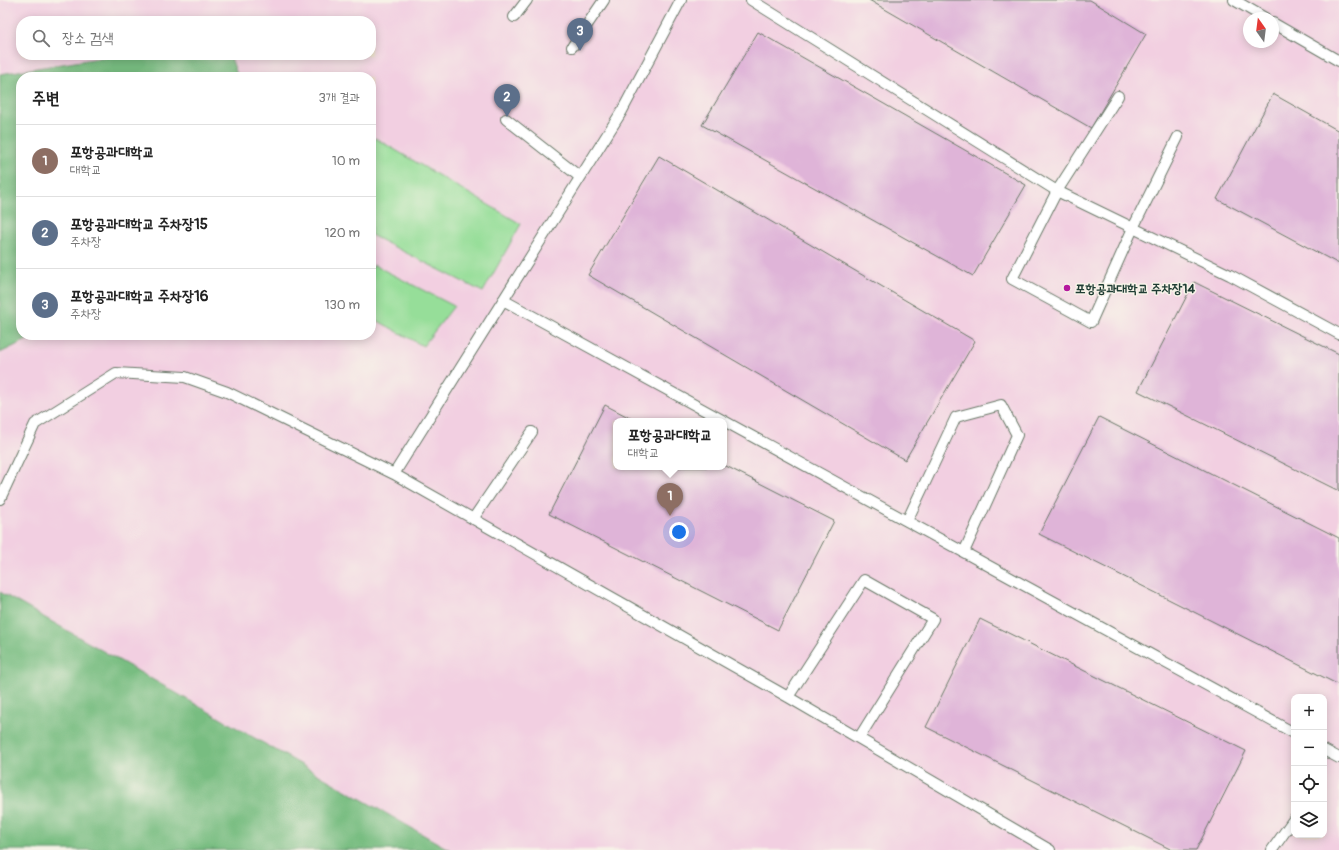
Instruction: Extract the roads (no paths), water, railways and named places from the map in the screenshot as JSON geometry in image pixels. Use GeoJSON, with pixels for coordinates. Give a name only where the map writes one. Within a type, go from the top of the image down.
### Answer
{"type":"FeatureCollection","features":[{"type":"Feature","properties":{"kind":"lane"},"geometry":{"type":"LineString","coordinates":[[514,17],[527,0]]}},
{"type":"Feature","properties":{"kind":"lane"},"geometry":{"type":"LineString","coordinates":[[572,47],[604,0]]}},
{"type":"Feature","properties":{"kind":"lane"},"geometry":{"type":"LineString","coordinates":[[394,474],[622,111],[681,0]]}},
{"type":"Feature","properties":{"kind":"lane"},"geometry":{"type":"LineString","coordinates":[[751,0],[1057,191],[1230,275],[1339,334]]}},
{"type":"Feature","properties":{"kind":"lane"},"geometry":{"type":"LineString","coordinates":[[1234,0],[1255,12]]}},
{"type":"Feature","properties":{"kind":"lane"},"geometry":{"type":"LineString","coordinates":[[1279,27],[1339,62]]}},
{"type":"Feature","properties":{"kind":"lane"},"geometry":{"type":"LineString","coordinates":[[1118,96],[1057,191],[1012,279],[1091,322],[1133,228],[1178,137]]}},
{"type":"Feature","properties":{"kind":"lane"},"geometry":{"type":"LineString","coordinates":[[506,119],[580,178]]}},
{"type":"Feature","properties":{"kind":"lane"},"geometry":{"type":"LineString","coordinates":[[503,300],[719,418]]}},
{"type":"Feature","properties":{"kind":"lane"},"geometry":{"type":"LineString","coordinates":[[0,499],[34,424],[116,373],[185,377],[227,392],[394,474],[788,697],[1050,850]]}},
{"type":"Feature","properties":{"kind":"lane"},"geometry":{"type":"LineString","coordinates":[[907,521],[956,416],[1001,405],[1017,435],[964,552]]}},
{"type":"Feature","properties":{"kind":"lane"},"geometry":{"type":"LineString","coordinates":[[727,423],[1291,731]]}},
{"type":"Feature","properties":{"kind":"lane"},"geometry":{"type":"LineString","coordinates":[[473,519],[532,432]]}},
{"type":"Feature","properties":{"kind":"lane"},"geometry":{"type":"LineString","coordinates":[[788,697],[864,580],[933,619],[859,738]]}},
{"type":"Feature","properties":{"kind":"lane"},"geometry":{"type":"LineString","coordinates":[[1327,752],[1339,758]]}},
{"type":"Feature","properties":{"kind":"lane"},"geometry":{"type":"LineString","coordinates":[[1272,850],[1291,823]]}},
{"type":"Feature","properties":{"kind":"place","name":"포항공과대학교 주차장16"},"geometry":{"type":"Point","coordinates":[580,51]}},
{"type":"Feature","properties":{"kind":"place","name":"포항공과대학교 주차장15"},"geometry":{"type":"Point","coordinates":[507,117]}},
{"type":"Feature","properties":{"kind":"place","name":"포항공과대학교 주차장14"},"geometry":{"type":"Point","coordinates":[1067,288]}},
{"type":"Feature","properties":{"kind":"place","name":"포항공과대학교"},"geometry":{"type":"Point","coordinates":[670,516]}}]}
